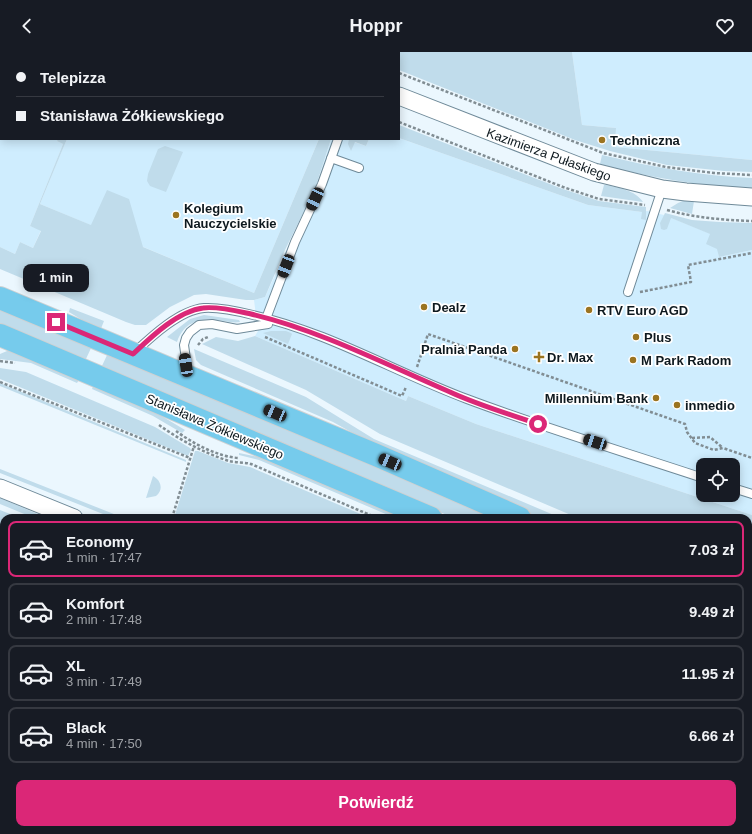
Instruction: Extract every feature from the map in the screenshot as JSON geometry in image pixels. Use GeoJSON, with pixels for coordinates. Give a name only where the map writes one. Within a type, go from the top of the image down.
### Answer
{"type":"FeatureCollection","features":[{"type":"Feature","properties":{"kind":"main road"},"geometry":{"type":"LineString","coordinates":[[0,298],[511,514]]}},
{"type":"Feature","properties":{"kind":"main road","name":"Stanisława Żółkiewskiego"},"geometry":{"type":"LineString","coordinates":[[0,335],[422,514]]}},
{"type":"Feature","properties":{"kind":"street","name":"Kazimierza Pułaskiego"},"geometry":{"type":"LineString","coordinates":[[400,96],[583,168],[618,179],[662,189],[752,197]]}},
{"type":"Feature","properties":{"kind":"street"},"geometry":{"type":"LineString","coordinates":[[0,488],[64,514]]}},
{"type":"Feature","properties":{"kind":"lane"},"geometry":{"type":"LineString","coordinates":[[266,321],[293,248],[322,184],[338,140]]}},
{"type":"Feature","properties":{"kind":"lane"},"geometry":{"type":"LineString","coordinates":[[331,158],[359,168]]}},
{"type":"Feature","properties":{"kind":"lane"},"geometry":{"type":"LineString","coordinates":[[628,292],[662,189]]}},
{"type":"Feature","properties":{"kind":"lane"},"geometry":{"type":"LineString","coordinates":[[133,354],[180,316],[190,311],[204,308],[235,310],[266,321],[287,324],[314,334],[483,405],[696,476]]}},
{"type":"Feature","properties":{"kind":"lane"},"geometry":{"type":"LineString","coordinates":[[188,377],[184,345],[190,332],[199,325],[212,324],[237,329],[266,321]]}},
{"type":"Feature","properties":{"kind":"lane"},"geometry":{"type":"LineString","coordinates":[[740,490],[752,494]]}},
{"type":"Feature","properties":{"kind":"path"},"geometry":{"type":"LineString","coordinates":[[400,73],[603,153],[677,169],[752,175]]}},
{"type":"Feature","properties":{"kind":"path"},"geometry":{"type":"LineString","coordinates":[[628,292],[634,293],[691,282],[688,265],[752,253]]}},
{"type":"Feature","properties":{"kind":"path"},"geometry":{"type":"LineString","coordinates":[[198,345],[203,339],[214,334]]}},
{"type":"Feature","properties":{"kind":"path"},"geometry":{"type":"LineString","coordinates":[[263,336],[402,396],[416,370],[428,334],[685,424],[687,432],[695,443],[714,450],[723,448]]}},
{"type":"Feature","properties":{"kind":"path"},"geometry":{"type":"LineString","coordinates":[[0,382],[190,458]]}},
{"type":"Feature","properties":{"kind":"path"},"geometry":{"type":"LineString","coordinates":[[159,425],[182,441],[229,460],[251,464],[368,514]]}},
{"type":"Feature","properties":{"kind":"path"},"geometry":{"type":"LineString","coordinates":[[691,438],[710,437],[723,448],[752,458]]}},
{"type":"Feature","properties":{"kind":"path"},"geometry":{"type":"LineString","coordinates":[[173,514],[194,446]]}},
{"type":"Feature","properties":{"kind":"path"},"geometry":{"type":"LineString","coordinates":[[208,452],[210,447]]}},
{"type":"Feature","properties":{"kind":"shaded area"},"geometry":{"type":"Polygon","coordinates":[[[400,52],[572,52],[582,125],[616,128],[615,147],[752,160],[752,172],[724,171],[667,165],[610,151],[575,140],[400,70],[400,52]]]}},
{"type":"Feature","properties":{"kind":"shaded area"},"geometry":{"type":"Polygon","coordinates":[[[572,52],[752,52],[752,160],[615,147],[616,128],[582,125],[572,52]]]}},
{"type":"Feature","properties":{"kind":"shaded area"},"geometry":{"type":"Polygon","coordinates":[[[400,125],[560,188],[599,201],[646,207],[646,220],[641,219],[642,212],[588,205],[400,138],[400,125]]]}},
{"type":"Feature","properties":{"kind":"shaded area"},"geometry":{"type":"Polygon","coordinates":[[[400,138],[588,205],[642,212],[647,211],[664,215],[711,234],[718,249],[719,257],[752,250],[752,514],[713,502],[740,502],[740,458],[696,458],[696,497],[476,424],[408,396],[406,401],[255,336],[258,331],[254,300],[265,297],[318,181],[331,140],[348,140],[366,146],[369,140],[400,140],[400,138]]]}},
{"type":"Feature","properties":{"kind":"shaded area"},"geometry":{"type":"Polygon","coordinates":[[[0,140],[58,140],[63,144],[30,226],[41,230],[33,248],[20,242],[15,254],[0,247],[0,140]]]}},
{"type":"Feature","properties":{"kind":"shaded area","name":"Kolegium Nauczycielskie"},"geometry":{"type":"Polygon","coordinates":[[[67,140],[319,140],[254,293],[40,204],[67,140]]]}},
{"type":"Feature","properties":{"kind":"shaded area"},"geometry":{"type":"Polygon","coordinates":[[[67,140],[40,204],[91,225],[107,190],[129,199],[143,247],[254,293],[319,140],[331,140],[315,189],[285,250],[265,297],[254,300],[246,300],[206,294],[194,295],[170,307],[146,325],[135,325],[126,322],[0,269],[0,247],[15,254],[20,242],[33,248],[41,231],[30,226],[63,144],[57,141],[67,140]]]}},
{"type":"Feature","properties":{"kind":"shaded area"},"geometry":{"type":"Polygon","coordinates":[[[349,140],[369,140],[366,146],[355,142],[351,151],[348,144],[349,140]]]}},
{"type":"Feature","properties":{"kind":"shaded area"},"geometry":{"type":"Polygon","coordinates":[[[165,146],[183,152],[166,192],[150,186],[147,181],[148,174],[158,149],[165,146]]]}},
{"type":"Feature","properties":{"kind":"shaded area"},"geometry":{"type":"Polygon","coordinates":[[[602,155],[677,170],[752,178],[752,188],[694,183],[638,173],[600,164],[602,155]]]}},
{"type":"Feature","properties":{"kind":"shaded area"},"geometry":{"type":"Polygon","coordinates":[[[604,185],[631,192],[643,202],[601,196],[604,185]]]}},
{"type":"Feature","properties":{"kind":"shaded area"},"geometry":{"type":"Polygon","coordinates":[[[683,201],[694,201],[692,214],[670,208],[683,201]]]}},
{"type":"Feature","properties":{"kind":"shaded area"},"geometry":{"type":"Polygon","coordinates":[[[665,213],[692,220],[752,223],[752,250],[719,257],[717,249],[706,244],[710,234],[671,218],[667,229],[661,229],[660,223],[665,213]]]}},
{"type":"Feature","properties":{"kind":"shaded area"},"geometry":{"type":"Polygon","coordinates":[[[0,307],[92,346],[85,361],[0,325],[0,307]]]}},
{"type":"Feature","properties":{"kind":"shaded area"},"geometry":{"type":"Polygon","coordinates":[[[70,308],[104,321],[100,331],[69,312],[70,308]]]}},
{"type":"Feature","properties":{"kind":"shaded area"},"geometry":{"type":"Polygon","coordinates":[[[204,315],[239,320],[240,322],[202,320],[190,324],[180,334],[177,342],[167,337],[190,319],[204,315]]]}},
{"type":"Feature","properties":{"kind":"shaded area"},"geometry":{"type":"Polygon","coordinates":[[[271,331],[286,331],[291,333],[292,334],[288,344],[263,333],[271,331]]]}},
{"type":"Feature","properties":{"kind":"shaded area"},"geometry":{"type":"Polygon","coordinates":[[[255,336],[406,401],[408,396],[476,424],[696,497],[696,502],[713,502],[749,514],[569,514],[380,434],[306,390],[202,344],[216,337],[238,341],[255,336]]]}},
{"type":"Feature","properties":{"kind":"shaded area"},"geometry":{"type":"Polygon","coordinates":[[[194,349],[306,397],[374,439],[552,514],[531,514],[396,457],[333,422],[201,365],[196,360],[194,349]]]}},
{"type":"Feature","properties":{"kind":"shaded area"},"geometry":{"type":"Polygon","coordinates":[[[7,351],[13,351],[80,378],[77,383],[31,363],[0,359],[0,354],[7,351]]]}},
{"type":"Feature","properties":{"kind":"shaded area"},"geometry":{"type":"Polygon","coordinates":[[[108,353],[487,514],[445,514],[101,368],[108,353]]]}},
{"type":"Feature","properties":{"kind":"shaded area"},"geometry":{"type":"Polygon","coordinates":[[[0,368],[26,372],[155,427],[191,450],[188,456],[0,379],[0,368]]]}},
{"type":"Feature","properties":{"kind":"shaded area"},"geometry":{"type":"Polygon","coordinates":[[[0,383],[186,460],[186,462],[0,386],[0,383]]]}},
{"type":"Feature","properties":{"kind":"shaded area"},"geometry":{"type":"Polygon","coordinates":[[[94,384],[150,409],[185,430],[182,433],[153,416],[92,389],[94,384]]]}},
{"type":"Feature","properties":{"kind":"shaded area"},"geometry":{"type":"Polygon","coordinates":[[[195,451],[198,451],[228,463],[250,467],[361,514],[175,514],[195,451]]]}},
{"type":"Feature","properties":{"kind":"shaded area"},"geometry":{"type":"Polygon","coordinates":[[[239,453],[264,458],[398,514],[386,514],[259,460],[239,455],[239,453]]]}},
{"type":"Feature","properties":{"kind":"shaded area"},"geometry":{"type":"Polygon","coordinates":[[[0,469],[114,514],[103,514],[0,473],[0,469]]]}},
{"type":"Feature","properties":{"kind":"shaded area"},"geometry":{"type":"Polygon","coordinates":[[[153,476],[160,483],[161,488],[156,496],[146,498],[153,476]]]}},
{"type":"Feature","properties":{"kind":"shaded area"},"geometry":{"type":"Polygon","coordinates":[[[0,498],[38,514],[24,514],[0,504],[0,498]]]}},
{"type":"Feature","properties":{"kind":"shaded area"},"geometry":{"type":"Polygon","coordinates":[[[0,510],[10,514],[0,514],[0,510]]]}},
{"type":"Feature","properties":{"kind":"place","name":"Techniczna"},"geometry":{"type":"Point","coordinates":[602,140]}},
{"type":"Feature","properties":{"kind":"place","name":"Kolegium Nauczycielskie"},"geometry":{"type":"Point","coordinates":[176,215]}},
{"type":"Feature","properties":{"kind":"place","name":"Dealz"},"geometry":{"type":"Point","coordinates":[424,307]}},
{"type":"Feature","properties":{"kind":"place","name":"RTV Euro AGD"},"geometry":{"type":"Point","coordinates":[589,310]}},
{"type":"Feature","properties":{"kind":"place","name":"Plus"},"geometry":{"type":"Point","coordinates":[636,337]}},
{"type":"Feature","properties":{"kind":"place","name":"Pralnia Panda"},"geometry":{"type":"Point","coordinates":[515,349]}},
{"type":"Feature","properties":{"kind":"place","name":"Dr. Max"},"geometry":{"type":"Point","coordinates":[539,357]}},
{"type":"Feature","properties":{"kind":"place","name":"M Park Radom"},"geometry":{"type":"Point","coordinates":[633,360]}},
{"type":"Feature","properties":{"kind":"place","name":"Millennium Bank"},"geometry":{"type":"Point","coordinates":[656,398]}},
{"type":"Feature","properties":{"kind":"place","name":"inmedio"},"geometry":{"type":"Point","coordinates":[677,405]}},
{"type":"Feature","properties":{"kind":"route"},"geometry":{"type":"LineString","coordinates":[[56,322],[133,354],[180,316],[190,311],[204,308],[235,310],[267,318],[314,334],[452,393],[538,424]]}}]}
